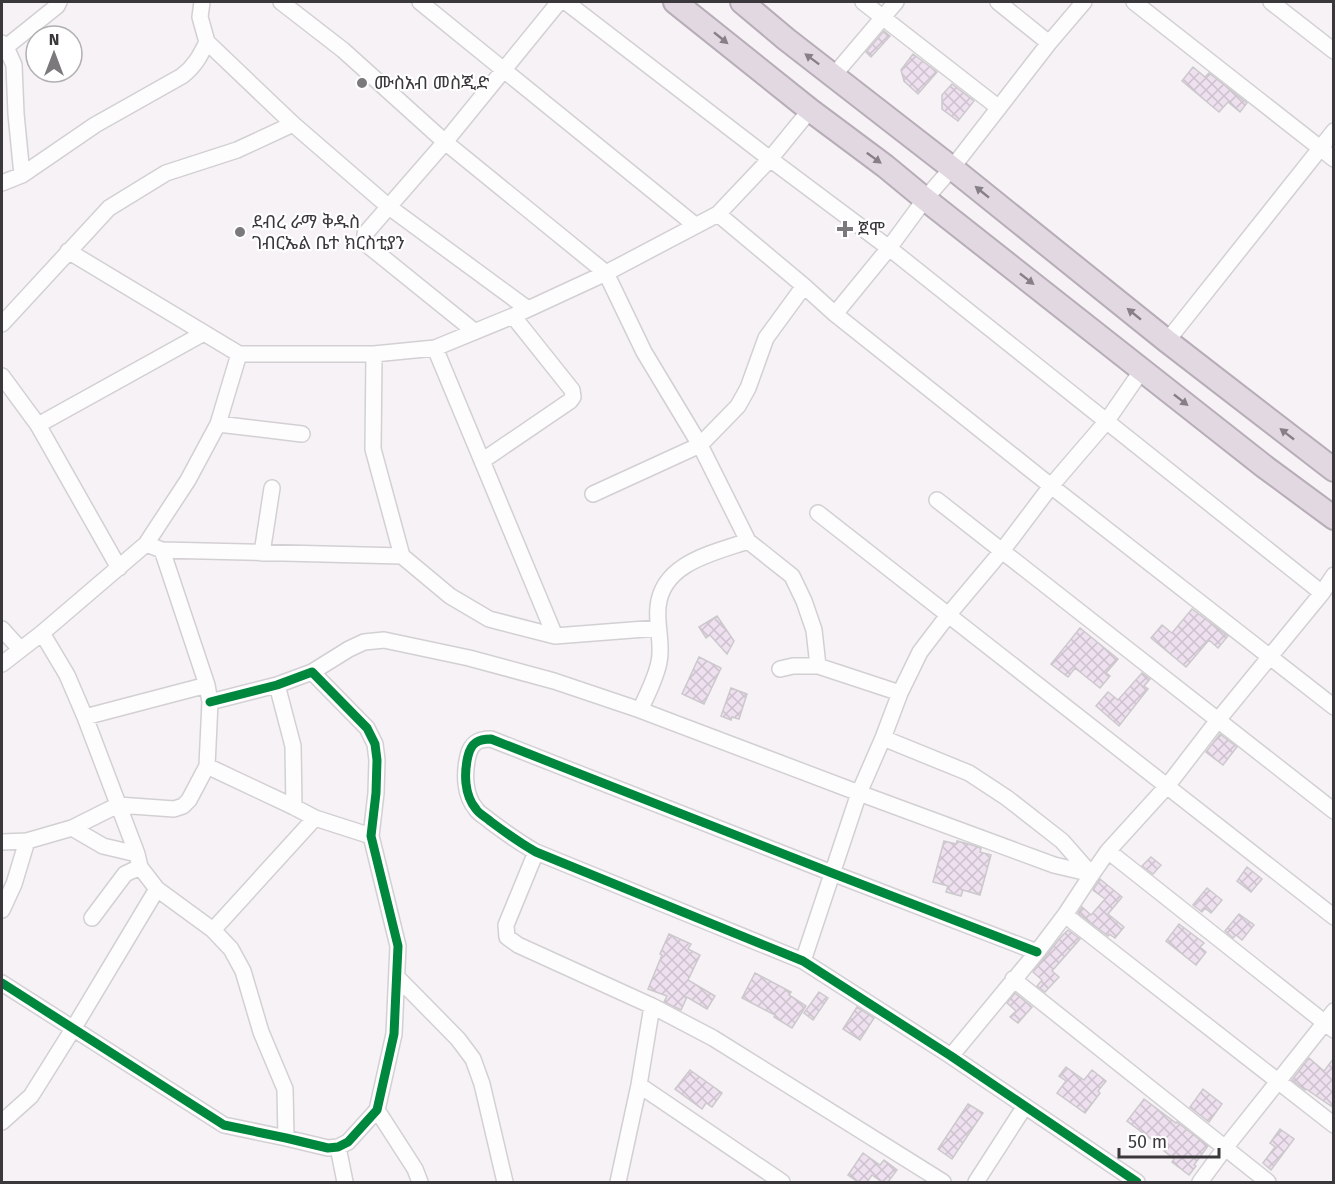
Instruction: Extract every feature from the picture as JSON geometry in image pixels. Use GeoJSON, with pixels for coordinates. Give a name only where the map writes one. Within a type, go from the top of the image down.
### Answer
{"type":"FeatureCollection","features":[{"type":"Feature","properties":{"kind":"highway"},"geometry":{"type":"LineString","coordinates":[[675,2],[1142,370],[1334,518]]}},
{"type":"Feature","properties":{"kind":"highway"},"geometry":{"type":"LineString","coordinates":[[742,2],[1167,341],[1334,470]]}},
{"type":"Feature","properties":{"kind":"street"},"geometry":{"type":"LineString","coordinates":[[22,175],[9,114],[14,65],[4,45],[57,6],[59,2]]}},
{"type":"Feature","properties":{"kind":"street"},"geometry":{"type":"LineString","coordinates":[[202,2],[200,17],[207,42],[293,124],[389,207],[528,309]]}},
{"type":"Feature","properties":{"kind":"street"},"geometry":{"type":"LineString","coordinates":[[282,2],[343,50],[445,142],[606,273],[644,352],[700,445],[748,541],[792,576],[814,630],[818,666]]}},
{"type":"Feature","properties":{"kind":"street"},"geometry":{"type":"LineString","coordinates":[[420,2],[695,225]]}},
{"type":"Feature","properties":{"kind":"street"},"geometry":{"type":"LineString","coordinates":[[474,332],[365,243],[365,234],[445,142],[559,2]]}},
{"type":"Feature","properties":{"kind":"street"},"geometry":{"type":"LineString","coordinates":[[567,2],[889,248],[1322,593]]}},
{"type":"Feature","properties":{"kind":"street"},"geometry":{"type":"LineString","coordinates":[[863,2],[999,108]]}},
{"type":"Feature","properties":{"kind":"street"},"geometry":{"type":"LineString","coordinates":[[834,75],[896,2]]}},
{"type":"Feature","properties":{"kind":"street"},"geometry":{"type":"LineString","coordinates":[[998,2],[1049,43]]}},
{"type":"Feature","properties":{"kind":"street"},"geometry":{"type":"LineString","coordinates":[[835,314],[1084,2]]}},
{"type":"Feature","properties":{"kind":"street"},"geometry":{"type":"LineString","coordinates":[[1134,2],[1334,159]]}},
{"type":"Feature","properties":{"kind":"street"},"geometry":{"type":"LineString","coordinates":[[1271,2],[1334,51]]}},
{"type":"Feature","properties":{"kind":"street"},"geometry":{"type":"LineString","coordinates":[[2,183],[22,175],[96,125],[187,72],[198,60],[207,42]]}},
{"type":"Feature","properties":{"kind":"street"},"geometry":{"type":"LineString","coordinates":[[68,251],[239,354],[374,354],[435,348],[513,316],[606,273],[718,214],[770,159],[810,110]]}},
{"type":"Feature","properties":{"kind":"street"},"geometry":{"type":"LineString","coordinates":[[2,324],[109,208],[166,173],[237,150],[293,124]]}},
{"type":"Feature","properties":{"kind":"street"},"geometry":{"type":"LineString","coordinates":[[1167,341],[1334,131]]}},
{"type":"Feature","properties":{"kind":"street"},"geometry":{"type":"LineString","coordinates":[[718,214],[835,314],[1334,707]]}},
{"type":"Feature","properties":{"kind":"street"},"geometry":{"type":"LineString","coordinates":[[593,494],[700,445],[738,406],[748,388],[766,338],[804,286]]}},
{"type":"Feature","properties":{"kind":"street"},"geometry":{"type":"LineString","coordinates":[[482,461],[573,398],[572,390],[513,316]]}},
{"type":"Feature","properties":{"kind":"street"},"geometry":{"type":"LineString","coordinates":[[38,426],[204,333]]}},
{"type":"Feature","properties":{"kind":"street"},"geometry":{"type":"LineString","coordinates":[[435,348],[555,636]]}},
{"type":"Feature","properties":{"kind":"street"},"geometry":{"type":"LineString","coordinates":[[2,664],[146,544],[188,480],[218,424],[239,354]]}},
{"type":"Feature","properties":{"kind":"street"},"geometry":{"type":"LineString","coordinates":[[374,354],[373,449],[402,556],[450,596],[489,619],[555,636],[658,628]]}},
{"type":"Feature","properties":{"kind":"street"},"geometry":{"type":"LineString","coordinates":[[803,962],[859,793],[900,693],[920,652],[1002,551],[1051,486],[1106,422],[1142,370]]}},
{"type":"Feature","properties":{"kind":"street"},"geometry":{"type":"LineString","coordinates":[[2,376],[38,426],[119,568]]}},
{"type":"Feature","properties":{"kind":"street"},"geometry":{"type":"LineString","coordinates":[[218,424],[302,434]]}},
{"type":"Feature","properties":{"kind":"street"},"geometry":{"type":"LineString","coordinates":[[262,553],[272,488]]}},
{"type":"Feature","properties":{"kind":"street"},"geometry":{"type":"LineString","coordinates":[[937,501],[1334,812]]}},
{"type":"Feature","properties":{"kind":"street"},"geometry":{"type":"LineString","coordinates":[[818,513],[1334,917]]}},
{"type":"Feature","properties":{"kind":"street"},"geometry":{"type":"LineString","coordinates":[[640,710],[659,665],[658,607],[662,588],[675,573],[693,561],[748,541]]}},
{"type":"Feature","properties":{"kind":"street"},"geometry":{"type":"LineString","coordinates":[[146,544],[162,550],[402,556]]}},
{"type":"Feature","properties":{"kind":"street"},"geometry":{"type":"LineString","coordinates":[[2,842],[27,841],[72,828],[118,805],[174,809],[183,806],[189,800],[207,766],[210,702],[207,685],[162,550]]}},
{"type":"Feature","properties":{"kind":"street"},"geometry":{"type":"LineString","coordinates":[[951,1056],[1037,952],[1108,851],[1168,786],[1334,575]]}},
{"type":"Feature","properties":{"kind":"street"},"geometry":{"type":"LineString","coordinates":[[2,629],[20,649]]}},
{"type":"Feature","properties":{"kind":"street"},"geometry":{"type":"LineString","coordinates":[[42,633],[67,675],[86,717],[139,860],[157,889],[213,930],[231,949],[243,971],[261,1032],[283,1081],[286,1138]]}},
{"type":"Feature","properties":{"kind":"street"},"geometry":{"type":"LineString","coordinates":[[210,702],[277,685],[312,672],[364,642],[384,640],[470,658],[555,681],[640,710],[1054,865],[1092,874]]}},
{"type":"Feature","properties":{"kind":"street"},"geometry":{"type":"LineString","coordinates":[[780,669],[793,666],[818,666],[900,693]]}},
{"type":"Feature","properties":{"kind":"street"},"geometry":{"type":"LineString","coordinates":[[5,989],[73,1029],[224,1125],[328,1148],[338,1147],[348,1142],[377,1110],[394,1034],[398,946],[371,836],[376,793],[375,744],[367,728],[312,672]]}},
{"type":"Feature","properties":{"kind":"street"},"geometry":{"type":"LineString","coordinates":[[86,717],[207,685]]}},
{"type":"Feature","properties":{"kind":"street"},"geometry":{"type":"LineString","coordinates":[[277,685],[293,746],[294,807]]}},
{"type":"Feature","properties":{"kind":"street"},"geometry":{"type":"LineString","coordinates":[[883,738],[969,772],[1062,841],[1092,874]]}},
{"type":"Feature","properties":{"kind":"street"},"geometry":{"type":"LineString","coordinates":[[1037,952],[491,739],[482,739],[474,743],[469,750],[465,768],[465,783],[475,808],[516,841],[536,852],[803,962],[951,1056],[1137,1182]]}},
{"type":"Feature","properties":{"kind":"street"},"geometry":{"type":"LineString","coordinates":[[207,766],[315,818],[371,836]]}},
{"type":"Feature","properties":{"kind":"street"},"geometry":{"type":"LineString","coordinates":[[213,930],[315,818]]}},
{"type":"Feature","properties":{"kind":"street"},"geometry":{"type":"LineString","coordinates":[[72,828],[103,846],[139,860]]}},
{"type":"Feature","properties":{"kind":"street"},"geometry":{"type":"LineString","coordinates":[[2,910],[14,884],[27,841]]}},
{"type":"Feature","properties":{"kind":"street"},"geometry":{"type":"LineString","coordinates":[[1108,851],[1330,1021],[1278,1082],[1200,1182]]}},
{"type":"Feature","properties":{"kind":"street"},"geometry":{"type":"LineString","coordinates":[[536,852],[506,925],[507,937],[518,945],[652,1006],[713,1038],[943,1182]]}},
{"type":"Feature","properties":{"kind":"street"},"geometry":{"type":"LineString","coordinates":[[92,918],[125,874],[139,860]]}},
{"type":"Feature","properties":{"kind":"street"},"geometry":{"type":"LineString","coordinates":[[2,1122],[31,1096],[157,889]]}},
{"type":"Feature","properties":{"kind":"street"},"geometry":{"type":"LineString","coordinates":[[1065,915],[1334,1125]]}},
{"type":"Feature","properties":{"kind":"street"},"geometry":{"type":"LineString","coordinates":[[397,977],[458,1039],[473,1059],[482,1084],[505,1182]]}},
{"type":"Feature","properties":{"kind":"street"},"geometry":{"type":"LineString","coordinates":[[1013,979],[1268,1182]]}},
{"type":"Feature","properties":{"kind":"street"},"geometry":{"type":"LineString","coordinates":[[618,1182],[639,1085],[652,1006]]}},
{"type":"Feature","properties":{"kind":"street"},"geometry":{"type":"LineString","coordinates":[[639,1085],[782,1182]]}},
{"type":"Feature","properties":{"kind":"street"},"geometry":{"type":"LineString","coordinates":[[976,1182],[1026,1106]]}},
{"type":"Feature","properties":{"kind":"street"},"geometry":{"type":"LineString","coordinates":[[377,1110],[415,1169],[420,1182]]}},
{"type":"Feature","properties":{"kind":"street"},"geometry":{"type":"LineString","coordinates":[[338,1147],[345,1182]]}},
{"type":"Feature","properties":{"kind":"building"},"geometry":{"type":"Polygon","coordinates":[[[884,31],[890,36],[871,57],[866,52],[884,31]]]}},
{"type":"Feature","properties":{"kind":"building"},"geometry":{"type":"Polygon","coordinates":[[[913,54],[937,72],[918,94],[904,81],[901,70],[913,54]]]}},
{"type":"Feature","properties":{"kind":"building"},"geometry":{"type":"Polygon","coordinates":[[[1193,67],[1205,77],[1209,73],[1247,103],[1240,112],[1228,102],[1219,112],[1182,81],[1193,67]]]}},
{"type":"Feature","properties":{"kind":"building"},"geometry":{"type":"Polygon","coordinates":[[[952,84],[974,101],[958,121],[942,109],[942,95],[952,84]]]}},
{"type":"Feature","properties":{"kind":"building"},"geometry":{"type":"Polygon","coordinates":[[[1192,609],[1228,636],[1218,648],[1209,640],[1186,667],[1151,638],[1162,625],[1172,633],[1192,609]]]}},
{"type":"Feature","properties":{"kind":"building"},"geometry":{"type":"Polygon","coordinates":[[[717,616],[734,641],[727,654],[710,635],[706,638],[699,627],[717,616]]]}},
{"type":"Feature","properties":{"kind":"building"},"geometry":{"type":"Polygon","coordinates":[[[1080,628],[1118,659],[1106,673],[1110,676],[1100,688],[1075,668],[1068,677],[1051,664],[1080,628]]]}},
{"type":"Feature","properties":{"kind":"building"},"geometry":{"type":"Polygon","coordinates":[[[699,657],[721,668],[704,704],[682,694],[699,657]]]}},
{"type":"Feature","properties":{"kind":"building"},"geometry":{"type":"Polygon","coordinates":[[[1142,673],[1150,679],[1144,686],[1148,689],[1119,726],[1096,706],[1108,692],[1118,700],[1142,673]]]}},
{"type":"Feature","properties":{"kind":"building"},"geometry":{"type":"Polygon","coordinates":[[[731,688],[747,694],[739,719],[732,717],[731,720],[721,716],[731,688]]]}},
{"type":"Feature","properties":{"kind":"building"},"geometry":{"type":"Polygon","coordinates":[[[1220,734],[1237,747],[1223,765],[1206,752],[1220,734]]]}},
{"type":"Feature","properties":{"kind":"building"},"geometry":{"type":"Polygon","coordinates":[[[944,841],[956,844],[957,841],[972,845],[981,848],[980,852],[991,855],[980,895],[963,890],[961,896],[946,892],[948,886],[933,882],[944,841]]]}},
{"type":"Feature","properties":{"kind":"building"},"geometry":{"type":"Polygon","coordinates":[[[1151,857],[1161,865],[1153,874],[1142,866],[1151,857]]]}},
{"type":"Feature","properties":{"kind":"building"},"geometry":{"type":"Polygon","coordinates":[[[1247,867],[1262,879],[1251,892],[1237,881],[1247,867]]]}},
{"type":"Feature","properties":{"kind":"building"},"geometry":{"type":"Polygon","coordinates":[[[1100,879],[1122,897],[1108,914],[1124,927],[1115,938],[1109,934],[1108,936],[1078,913],[1082,907],[1091,915],[1105,899],[1093,890],[1100,879]]]}},
{"type":"Feature","properties":{"kind":"building"},"geometry":{"type":"Polygon","coordinates":[[[1207,888],[1222,900],[1211,913],[1205,908],[1202,912],[1193,905],[1207,888]]]}},
{"type":"Feature","properties":{"kind":"building"},"geometry":{"type":"Polygon","coordinates":[[[1239,914],[1254,925],[1242,940],[1236,935],[1233,938],[1225,931],[1239,914]]]}},
{"type":"Feature","properties":{"kind":"building"},"geometry":{"type":"Polygon","coordinates":[[[1179,924],[1204,943],[1200,947],[1206,952],[1196,965],[1166,941],[1179,924]]]}},
{"type":"Feature","properties":{"kind":"building"},"geometry":{"type":"Polygon","coordinates":[[[1068,930],[1080,939],[1052,971],[1059,977],[1045,992],[1037,986],[1042,980],[1033,972],[1068,930]]]}},
{"type":"Feature","properties":{"kind":"building"},"geometry":{"type":"Polygon","coordinates":[[[669,934],[691,944],[688,949],[700,955],[688,980],[715,996],[707,1009],[687,997],[681,1010],[664,1002],[667,996],[648,989],[669,934]]]}},
{"type":"Feature","properties":{"kind":"building"},"geometry":{"type":"Polygon","coordinates":[[[755,973],[791,992],[789,995],[806,1006],[792,1028],[774,1017],[775,1015],[742,998],[755,973]]]}},
{"type":"Feature","properties":{"kind":"building"},"geometry":{"type":"Polygon","coordinates":[[[819,992],[828,998],[813,1020],[804,1013],[819,992]]]}},
{"type":"Feature","properties":{"kind":"building"},"geometry":{"type":"Polygon","coordinates":[[[1015,993],[1032,1007],[1018,1023],[1010,1017],[1016,1011],[1007,1003],[1015,993]]]}},
{"type":"Feature","properties":{"kind":"building"},"geometry":{"type":"Polygon","coordinates":[[[857,1007],[874,1018],[860,1040],[843,1029],[857,1007]]]}},
{"type":"Feature","properties":{"kind":"building"},"geometry":{"type":"Polygon","coordinates":[[[1309,1058],[1324,1071],[1334,1058],[1334,1108],[1292,1080],[1309,1058]]]}},
{"type":"Feature","properties":{"kind":"building"},"geometry":{"type":"Polygon","coordinates":[[[1066,1067],[1084,1080],[1092,1070],[1106,1081],[1085,1113],[1057,1093],[1066,1081],[1059,1076],[1066,1067]]]}},
{"type":"Feature","properties":{"kind":"building"},"geometry":{"type":"Polygon","coordinates":[[[690,1070],[722,1093],[712,1107],[706,1103],[702,1109],[675,1089],[690,1070]]]}},
{"type":"Feature","properties":{"kind":"building"},"geometry":{"type":"Polygon","coordinates":[[[1203,1089],[1222,1104],[1209,1122],[1190,1107],[1203,1089]]]}},
{"type":"Feature","properties":{"kind":"building"},"geometry":{"type":"Polygon","coordinates":[[[1144,1099],[1208,1146],[1189,1175],[1172,1162],[1174,1159],[1159,1145],[1127,1121],[1144,1099]]]}},
{"type":"Feature","properties":{"kind":"building"},"geometry":{"type":"Polygon","coordinates":[[[968,1104],[983,1113],[952,1159],[938,1149],[968,1104]]]}},
{"type":"Feature","properties":{"kind":"building"},"geometry":{"type":"Polygon","coordinates":[[[1280,1129],[1294,1139],[1271,1170],[1263,1163],[1275,1147],[1270,1143],[1280,1129]]]}},
{"type":"Feature","properties":{"kind":"building"},"geometry":{"type":"Polygon","coordinates":[[[863,1153],[880,1165],[884,1160],[897,1170],[888,1182],[882,1182],[872,1175],[867,1182],[858,1182],[848,1175],[863,1153]]]}},
{"type":"Feature","properties":{"kind":"cycle path"},"geometry":{"type":"LineString","coordinates":[[2,983],[224,1125],[328,1148],[338,1147],[348,1142],[377,1110],[394,1034],[398,946],[371,836],[376,793],[375,744],[367,728],[312,672],[277,685],[210,702]]}},
{"type":"Feature","properties":{"kind":"cycle path"},"geometry":{"type":"LineString","coordinates":[[1037,952],[491,739],[476,743],[469,752],[466,777],[467,791],[472,803],[477,811],[518,841],[536,852],[803,961],[951,1056],[1137,1182]]}},
{"type":"Feature","properties":{"kind":"place","name":"ሙስአብ መስጂድ"},"geometry":{"type":"Point","coordinates":[362,83]}},
{"type":"Feature","properties":{"kind":"place","name":"ጀሞ"},"geometry":{"type":"Point","coordinates":[845,229]}},
{"type":"Feature","properties":{"kind":"place","name":"ደብረ ራማ ቅዱስ ገብርኤል ቤተ ክርስቲያን"},"geometry":{"type":"Point","coordinates":[240,232]}}]}
